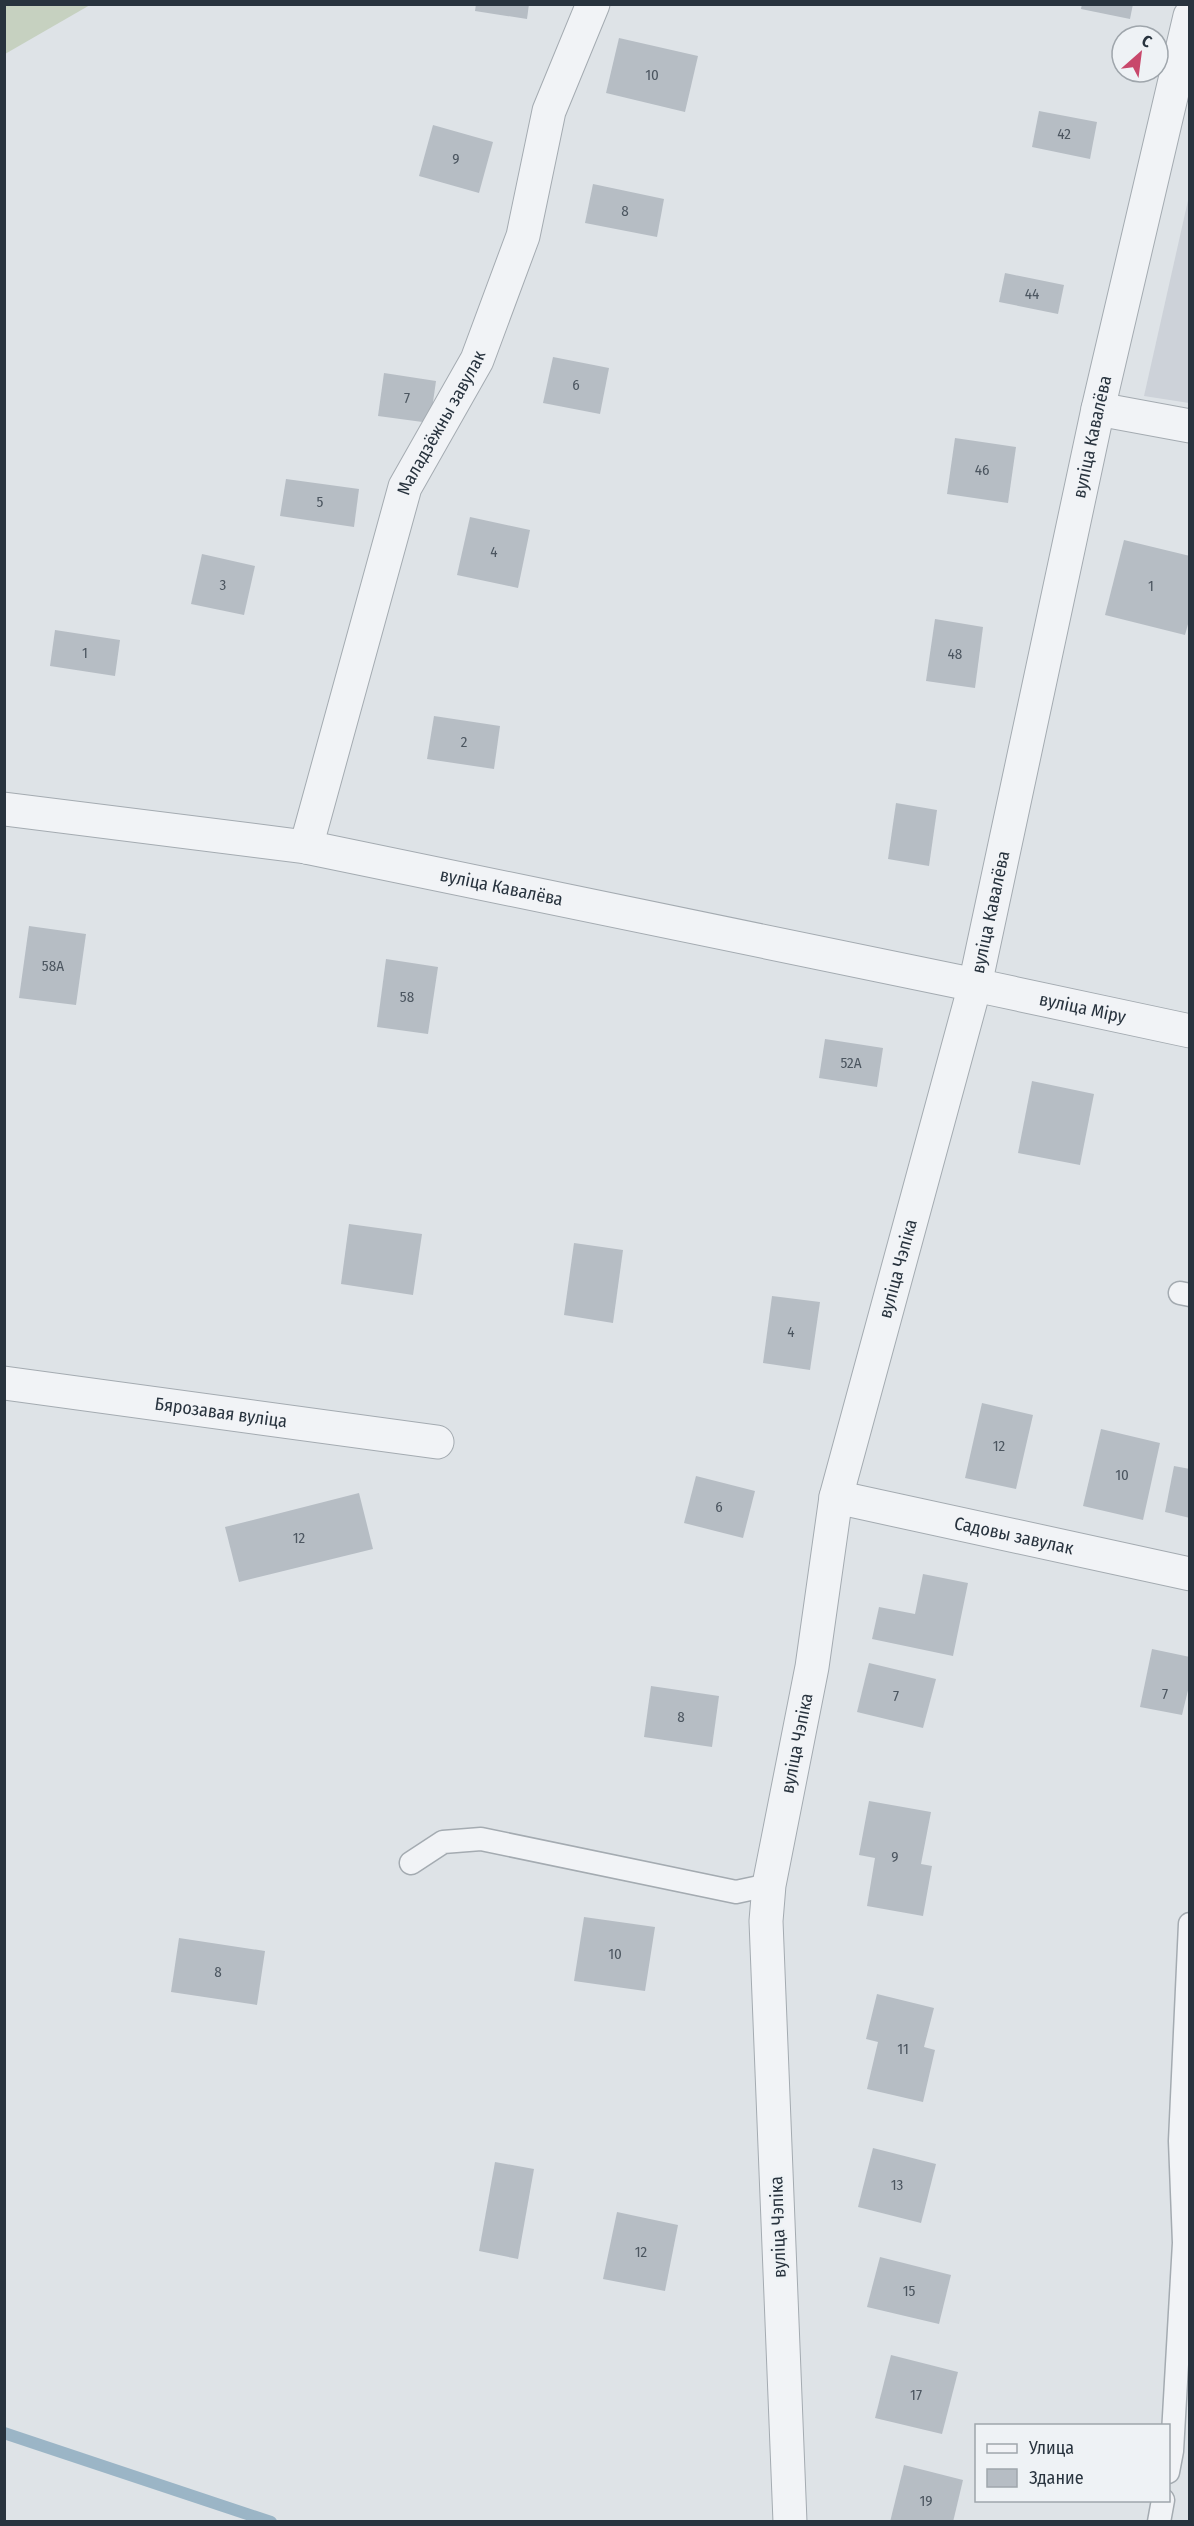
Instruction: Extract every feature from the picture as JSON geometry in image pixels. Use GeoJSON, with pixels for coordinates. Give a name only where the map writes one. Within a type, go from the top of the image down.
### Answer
{"type":"FeatureCollection","features":[{"type":"Feature","properties":{"kind":"street","name":"Маладзёжны завулак"},"geometry":{"type":"LineString","coordinates":[[306,847],[405,487],[477,360],[523,236],[549,111],[593,4]]}},
{"type":"Feature","properties":{"kind":"street","name":"вуліца Кавалёва"},"geometry":{"type":"LineString","coordinates":[[4,809],[306,847],[975,985],[1098,409],[1190,16]]}},
{"type":"Feature","properties":{"kind":"street"},"geometry":{"type":"LineString","coordinates":[[1098,409],[1190,426]]}},
{"type":"Feature","properties":{"kind":"street","name":"вуліца Міру"},"geometry":{"type":"LineString","coordinates":[[975,985],[1190,1031]]}},
{"type":"Feature","properties":{"kind":"street","name":"вуліца Чэпіка"},"geometry":{"type":"LineString","coordinates":[[790,2522],[766,1921],[769,1885],[812,1667],[836,1497],[975,985]]}},
{"type":"Feature","properties":{"kind":"street","name":"Бярозавая вуліца"},"geometry":{"type":"LineString","coordinates":[[4,1383],[437,1442]]}},
{"type":"Feature","properties":{"kind":"street","name":"Садовы завулак"},"geometry":{"type":"LineString","coordinates":[[836,1497],[1190,1574]]}},
{"type":"Feature","properties":{"kind":"lane"},"geometry":{"type":"LineString","coordinates":[[411,1863],[442,1842],[481,1839],[736,1892],[769,1885]]}},
{"type":"Feature","properties":{"kind":"lane"},"geometry":{"type":"LineString","coordinates":[[1170,2464],[1173,2451],[1184,2243],[1180,2141],[1190,1924]]}},
{"type":"Feature","properties":{"kind":"lane"},"geometry":{"type":"LineString","coordinates":[[1159,2522],[1163,2502]]}},
{"type":"Feature","properties":{"kind":"shaded area"},"geometry":{"type":"Polygon","coordinates":[[[1189,196],[1190,403],[1144,396],[1189,196]]]}},
{"type":"Feature","properties":{"kind":"green space"},"geometry":{"type":"Polygon","coordinates":[[[5,4],[90,4],[90,5],[5,54],[5,4]]]}},
{"type":"Feature","properties":{"kind":"building"},"geometry":{"type":"Polygon","coordinates":[[[476,4],[529,4],[527,19],[475,11],[476,4]]]}},
{"type":"Feature","properties":{"kind":"building"},"geometry":{"type":"Polygon","coordinates":[[[1082,4],[1133,4],[1130,19],[1081,9],[1082,4]]]}},
{"type":"Feature","properties":{"kind":"building"},"geometry":{"type":"Polygon","coordinates":[[[619,38],[698,56],[685,112],[606,93],[619,38]]]}},
{"type":"Feature","properties":{"kind":"building"},"geometry":{"type":"Polygon","coordinates":[[[1039,111],[1097,122],[1090,159],[1032,147],[1039,111]]]}},
{"type":"Feature","properties":{"kind":"building"},"geometry":{"type":"Polygon","coordinates":[[[433,125],[493,142],[479,193],[419,176],[433,125]]]}},
{"type":"Feature","properties":{"kind":"building"},"geometry":{"type":"Polygon","coordinates":[[[593,184],[664,199],[657,237],[585,223],[593,184]]]}},
{"type":"Feature","properties":{"kind":"building"},"geometry":{"type":"Polygon","coordinates":[[[1005,273],[1064,285],[1058,314],[999,302],[1005,273]]]}},
{"type":"Feature","properties":{"kind":"building"},"geometry":{"type":"Polygon","coordinates":[[[553,357],[609,368],[600,414],[543,403],[553,357]]]}},
{"type":"Feature","properties":{"kind":"building"},"geometry":{"type":"Polygon","coordinates":[[[384,373],[436,381],[430,423],[378,416],[384,373]]]}},
{"type":"Feature","properties":{"kind":"building"},"geometry":{"type":"Polygon","coordinates":[[[955,438],[1016,447],[1008,503],[947,494],[955,438]]]}},
{"type":"Feature","properties":{"kind":"building"},"geometry":{"type":"Polygon","coordinates":[[[286,479],[359,489],[354,527],[280,516],[286,479]]]}},
{"type":"Feature","properties":{"kind":"building"},"geometry":{"type":"Polygon","coordinates":[[[470,517],[530,530],[518,588],[457,575],[470,517]]]}},
{"type":"Feature","properties":{"kind":"building"},"geometry":{"type":"Polygon","coordinates":[[[1124,540],[1190,556],[1190,617],[1185,635],[1105,615],[1124,540]]]}},
{"type":"Feature","properties":{"kind":"building"},"geometry":{"type":"Polygon","coordinates":[[[202,554],[255,566],[244,615],[191,604],[202,554]]]}},
{"type":"Feature","properties":{"kind":"building"},"geometry":{"type":"Polygon","coordinates":[[[935,619],[983,627],[975,688],[926,681],[935,619]]]}},
{"type":"Feature","properties":{"kind":"building"},"geometry":{"type":"Polygon","coordinates":[[[55,630],[120,640],[115,676],[50,666],[55,630]]]}},
{"type":"Feature","properties":{"kind":"building"},"geometry":{"type":"Polygon","coordinates":[[[434,716],[500,726],[494,769],[427,759],[434,716]]]}},
{"type":"Feature","properties":{"kind":"building"},"geometry":{"type":"Polygon","coordinates":[[[896,803],[937,810],[929,866],[888,859],[896,803]]]}},
{"type":"Feature","properties":{"kind":"building"},"geometry":{"type":"Polygon","coordinates":[[[29,926],[86,934],[76,1005],[19,998],[29,926]]]}},
{"type":"Feature","properties":{"kind":"building"},"geometry":{"type":"Polygon","coordinates":[[[386,959],[438,967],[428,1034],[377,1027],[386,959]]]}},
{"type":"Feature","properties":{"kind":"building"},"geometry":{"type":"Polygon","coordinates":[[[825,1039],[883,1048],[877,1087],[819,1078],[825,1039]]]}},
{"type":"Feature","properties":{"kind":"building"},"geometry":{"type":"Polygon","coordinates":[[[1032,1081],[1094,1094],[1080,1165],[1018,1153],[1032,1081]]]}},
{"type":"Feature","properties":{"kind":"building"},"geometry":{"type":"Polygon","coordinates":[[[349,1224],[422,1234],[413,1295],[341,1284],[349,1224]]]}},
{"type":"Feature","properties":{"kind":"building"},"geometry":{"type":"Polygon","coordinates":[[[574,1243],[623,1250],[613,1323],[564,1315],[574,1243]]]}},
{"type":"Feature","properties":{"kind":"building"},"geometry":{"type":"Polygon","coordinates":[[[772,1296],[820,1302],[810,1370],[763,1363],[772,1296]]]}},
{"type":"Feature","properties":{"kind":"building"},"geometry":{"type":"Polygon","coordinates":[[[982,1403],[1033,1415],[1016,1489],[965,1478],[982,1403]]]}},
{"type":"Feature","properties":{"kind":"building"},"geometry":{"type":"Polygon","coordinates":[[[1101,1429],[1160,1443],[1143,1520],[1083,1506],[1101,1429]]]}},
{"type":"Feature","properties":{"kind":"building"},"geometry":{"type":"Polygon","coordinates":[[[1174,1466],[1190,1469],[1190,1518],[1165,1512],[1174,1466]]]}},
{"type":"Feature","properties":{"kind":"building"},"geometry":{"type":"Polygon","coordinates":[[[696,1476],[755,1491],[743,1538],[684,1523],[696,1476]]]}},
{"type":"Feature","properties":{"kind":"building"},"geometry":{"type":"Polygon","coordinates":[[[359,1493],[373,1549],[239,1582],[225,1527],[359,1493]]]}},
{"type":"Feature","properties":{"kind":"building"},"geometry":{"type":"Polygon","coordinates":[[[923,1574],[968,1583],[953,1656],[872,1639],[879,1607],[915,1614],[923,1574]]]}},
{"type":"Feature","properties":{"kind":"building"},"geometry":{"type":"Polygon","coordinates":[[[1152,1649],[1190,1657],[1190,1682],[1182,1715],[1140,1707],[1152,1649]]]}},
{"type":"Feature","properties":{"kind":"building"},"geometry":{"type":"Polygon","coordinates":[[[869,1663],[936,1679],[923,1728],[857,1712],[869,1663]]]}},
{"type":"Feature","properties":{"kind":"building"},"geometry":{"type":"Polygon","coordinates":[[[651,1686],[719,1696],[712,1747],[644,1737],[651,1686]]]}},
{"type":"Feature","properties":{"kind":"building"},"geometry":{"type":"Polygon","coordinates":[[[869,1801],[931,1812],[921,1864],[932,1866],[923,1916],[867,1906],[875,1858],[859,1855],[869,1801]]]}},
{"type":"Feature","properties":{"kind":"building"},"geometry":{"type":"Polygon","coordinates":[[[584,1917],[655,1927],[645,1991],[574,1981],[584,1917]]]}},
{"type":"Feature","properties":{"kind":"building"},"geometry":{"type":"Polygon","coordinates":[[[179,1938],[265,1951],[257,2005],[171,1992],[179,1938]]]}},
{"type":"Feature","properties":{"kind":"building"},"geometry":{"type":"Polygon","coordinates":[[[877,1994],[934,2008],[924,2047],[935,2050],[923,2102],[867,2089],[878,2042],[866,2039],[877,1994]]]}},
{"type":"Feature","properties":{"kind":"building"},"geometry":{"type":"Polygon","coordinates":[[[873,2148],[936,2164],[921,2223],[858,2207],[873,2148]]]}},
{"type":"Feature","properties":{"kind":"building"},"geometry":{"type":"Polygon","coordinates":[[[495,2162],[534,2169],[518,2259],[479,2251],[495,2162]]]}},
{"type":"Feature","properties":{"kind":"building"},"geometry":{"type":"Polygon","coordinates":[[[617,2212],[678,2225],[665,2291],[603,2279],[617,2212]]]}},
{"type":"Feature","properties":{"kind":"building"},"geometry":{"type":"Polygon","coordinates":[[[880,2257],[951,2275],[939,2324],[867,2307],[880,2257]]]}},
{"type":"Feature","properties":{"kind":"building"},"geometry":{"type":"Polygon","coordinates":[[[891,2355],[958,2372],[942,2434],[875,2418],[891,2355]]]}},
{"type":"Feature","properties":{"kind":"building"},"geometry":{"type":"Polygon","coordinates":[[[904,2465],[963,2480],[953,2522],[890,2522],[904,2465]]]}},
{"type":"Feature","properties":{"kind":"waterway"},"geometry":{"type":"LineString","coordinates":[[4,2433],[271,2522]]}}]}
